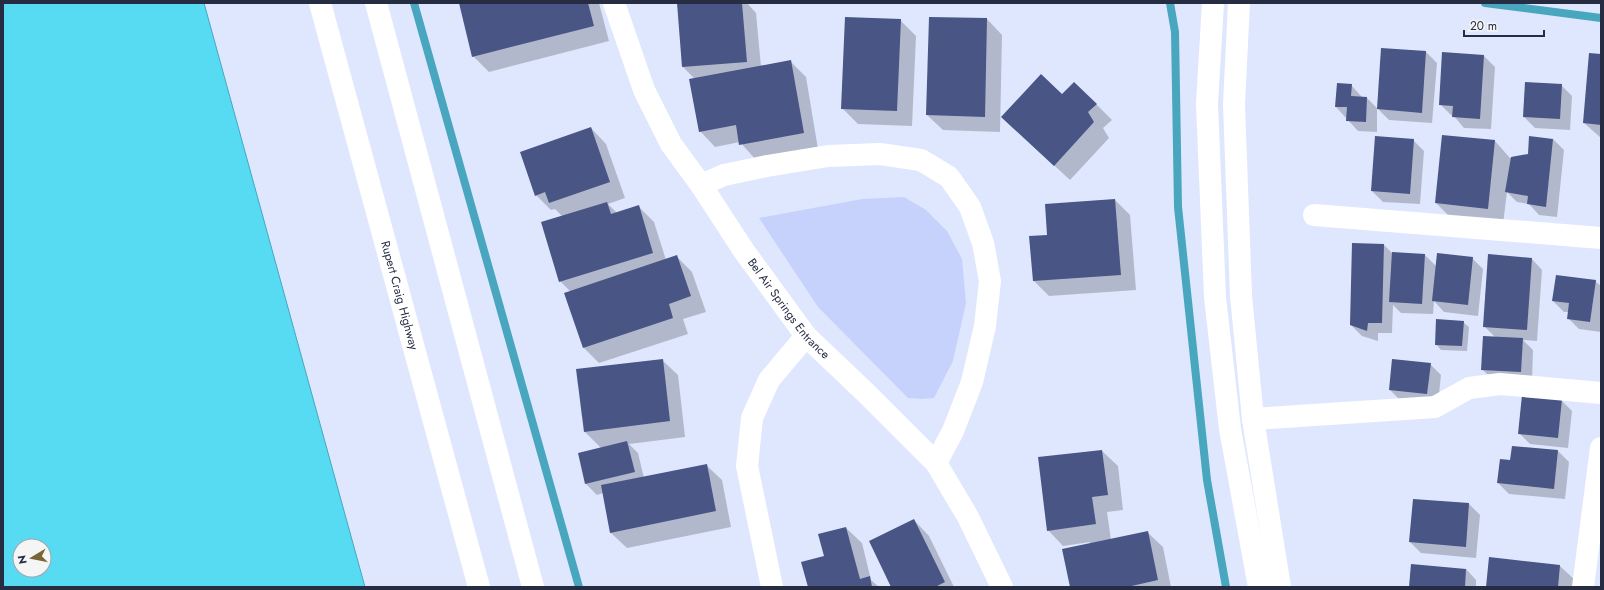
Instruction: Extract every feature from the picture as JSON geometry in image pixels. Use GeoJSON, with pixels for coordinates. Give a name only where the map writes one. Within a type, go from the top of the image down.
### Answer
{"type":"FeatureCollection","features":[{"type":"Feature","properties":{"kind":"main road","name":"Rupert Craig Highway"},"geometry":{"type":"LineString","coordinates":[[320,3],[479,587]]}},
{"type":"Feature","properties":{"kind":"main road"},"geometry":{"type":"LineString","coordinates":[[376,3],[533,587]]}},
{"type":"Feature","properties":{"kind":"main road","name":"Bel Air Springs Entrance"},"geometry":{"type":"LineString","coordinates":[[614,3],[644,90],[671,144],[701,185],[744,250],[806,336],[936,463],[968,517],[1002,587]]}},
{"type":"Feature","properties":{"kind":"main road"},"geometry":{"type":"LineString","coordinates":[[1213,3],[1207,104],[1215,297],[1230,429],[1259,587]]}},
{"type":"Feature","properties":{"kind":"main road"},"geometry":{"type":"LineString","coordinates":[[1239,3],[1234,104],[1241,296],[1254,419],[1280,587]]}},
{"type":"Feature","properties":{"kind":"main road"},"geometry":{"type":"LineString","coordinates":[[701,185],[724,175],[820,157],[880,154],[921,160],[949,177],[970,207],[983,243],[990,281],[985,326],[972,382],[953,431],[936,463]]}},
{"type":"Feature","properties":{"kind":"main road"},"geometry":{"type":"LineString","coordinates":[[1314,215],[1601,238]]}},
{"type":"Feature","properties":{"kind":"main road"},"geometry":{"type":"LineString","coordinates":[[772,587],[747,466],[752,418],[768,380],[806,336]]}},
{"type":"Feature","properties":{"kind":"main road"},"geometry":{"type":"LineString","coordinates":[[1254,419],[1435,407],[1469,388],[1500,384],[1601,393]]}},
{"type":"Feature","properties":{"kind":"main road"},"geometry":{"type":"LineString","coordinates":[[1583,587],[1601,448]]}},
{"type":"Feature","properties":{"kind":"shaded area"},"geometry":{"type":"Polygon","coordinates":[[[904,197],[926,210],[947,231],[962,259],[966,303],[953,361],[934,398],[908,398],[818,307],[759,218],[862,199],[904,197]]]}},
{"type":"Feature","properties":{"kind":"water"},"geometry":{"type":"Polygon","coordinates":[[[3,3],[204,3],[365,587],[3,587],[3,3]]]}},
{"type":"Feature","properties":{"kind":"building"},"geometry":{"type":"Polygon","coordinates":[[[459,3],[588,3],[594,26],[472,57],[459,3]]]}},
{"type":"Feature","properties":{"kind":"building"},"geometry":{"type":"Polygon","coordinates":[[[677,3],[742,3],[747,62],[682,67],[677,3]]]}},
{"type":"Feature","properties":{"kind":"building"},"geometry":{"type":"Polygon","coordinates":[[[845,17],[901,19],[897,111],[841,109],[845,17]]]}},
{"type":"Feature","properties":{"kind":"building"},"geometry":{"type":"Polygon","coordinates":[[[929,17],[987,18],[985,117],[926,115],[929,17]]]}},
{"type":"Feature","properties":{"kind":"building"},"geometry":{"type":"Polygon","coordinates":[[[1381,48],[1426,51],[1422,113],[1377,109],[1381,48]]]}},
{"type":"Feature","properties":{"kind":"building"},"geometry":{"type":"Polygon","coordinates":[[[1442,52],[1484,55],[1480,119],[1452,117],[1453,106],[1439,105],[1442,52]]]}},
{"type":"Feature","properties":{"kind":"building"},"geometry":{"type":"Polygon","coordinates":[[[1589,53],[1601,54],[1601,125],[1583,123],[1589,53]]]}},
{"type":"Feature","properties":{"kind":"building"},"geometry":{"type":"Polygon","coordinates":[[[791,60],[804,133],[739,145],[736,125],[699,132],[689,79],[791,60]]]}},
{"type":"Feature","properties":{"kind":"building"},"geometry":{"type":"Polygon","coordinates":[[[1041,74],[1062,94],[1074,82],[1097,104],[1088,112],[1094,122],[1054,166],[1001,117],[1041,74]]]}},
{"type":"Feature","properties":{"kind":"building"},"geometry":{"type":"Polygon","coordinates":[[[1525,82],[1562,84],[1560,119],[1523,117],[1525,82]]]}},
{"type":"Feature","properties":{"kind":"building"},"geometry":{"type":"Polygon","coordinates":[[[1337,83],[1352,84],[1351,96],[1367,97],[1366,122],[1346,121],[1347,107],[1335,107],[1337,83]]]}},
{"type":"Feature","properties":{"kind":"building"},"geometry":{"type":"Polygon","coordinates":[[[591,127],[610,182],[549,203],[545,192],[535,196],[520,152],[591,127]]]}},
{"type":"Feature","properties":{"kind":"building"},"geometry":{"type":"Polygon","coordinates":[[[1442,135],[1495,140],[1488,209],[1435,203],[1442,135]]]}},
{"type":"Feature","properties":{"kind":"building"},"geometry":{"type":"Polygon","coordinates":[[[1375,136],[1414,139],[1410,194],[1371,191],[1375,136]]]}},
{"type":"Feature","properties":{"kind":"building"},"geometry":{"type":"Polygon","coordinates":[[[1529,136],[1553,139],[1546,207],[1527,204],[1528,196],[1505,192],[1511,157],[1528,154],[1529,136]]]}},
{"type":"Feature","properties":{"kind":"building"},"geometry":{"type":"Polygon","coordinates":[[[1115,199],[1121,275],[1033,281],[1029,236],[1047,235],[1045,204],[1115,199]]]}},
{"type":"Feature","properties":{"kind":"building"},"geometry":{"type":"Polygon","coordinates":[[[607,202],[611,214],[639,205],[653,253],[559,282],[541,222],[607,202]]]}},
{"type":"Feature","properties":{"kind":"building"},"geometry":{"type":"Polygon","coordinates":[[[1352,243],[1384,244],[1382,323],[1368,323],[1367,331],[1350,325],[1352,243]]]}},
{"type":"Feature","properties":{"kind":"building"},"geometry":{"type":"Polygon","coordinates":[[[1392,252],[1425,254],[1422,304],[1389,302],[1392,252]]]}},
{"type":"Feature","properties":{"kind":"building"},"geometry":{"type":"Polygon","coordinates":[[[1437,253],[1473,257],[1468,305],[1432,301],[1437,253]]]}},
{"type":"Feature","properties":{"kind":"building"},"geometry":{"type":"Polygon","coordinates":[[[1488,254],[1532,258],[1527,330],[1483,327],[1488,254]]]}},
{"type":"Feature","properties":{"kind":"building"},"geometry":{"type":"Polygon","coordinates":[[[677,255],[691,296],[669,304],[673,318],[583,348],[564,293],[677,255]]]}},
{"type":"Feature","properties":{"kind":"building"},"geometry":{"type":"Polygon","coordinates":[[[1556,275],[1596,280],[1590,322],[1567,319],[1569,303],[1552,301],[1556,275]]]}},
{"type":"Feature","properties":{"kind":"building"},"geometry":{"type":"Polygon","coordinates":[[[1436,319],[1464,321],[1462,346],[1435,345],[1436,319]]]}},
{"type":"Feature","properties":{"kind":"building"},"geometry":{"type":"Polygon","coordinates":[[[1483,336],[1523,338],[1521,372],[1481,370],[1483,336]]]}},
{"type":"Feature","properties":{"kind":"building"},"geometry":{"type":"Polygon","coordinates":[[[663,359],[670,421],[584,432],[576,369],[663,359]]]}},
{"type":"Feature","properties":{"kind":"building"},"geometry":{"type":"Polygon","coordinates":[[[1392,359],[1431,363],[1427,394],[1389,390],[1392,359]]]}},
{"type":"Feature","properties":{"kind":"building"},"geometry":{"type":"Polygon","coordinates":[[[1522,395],[1562,399],[1558,438],[1518,434],[1522,395]]]}},
{"type":"Feature","properties":{"kind":"building"},"geometry":{"type":"Polygon","coordinates":[[[627,441],[635,472],[585,484],[578,453],[627,441]]]}},
{"type":"Feature","properties":{"kind":"building"},"geometry":{"type":"Polygon","coordinates":[[[1512,446],[1558,450],[1554,489],[1497,483],[1500,459],[1510,460],[1512,446]]]}},
{"type":"Feature","properties":{"kind":"building"},"geometry":{"type":"Polygon","coordinates":[[[1102,450],[1108,495],[1092,497],[1096,524],[1047,531],[1038,457],[1102,450]]]}},
{"type":"Feature","properties":{"kind":"building"},"geometry":{"type":"Polygon","coordinates":[[[707,464],[716,511],[610,533],[601,485],[707,464]]]}},
{"type":"Feature","properties":{"kind":"building"},"geometry":{"type":"Polygon","coordinates":[[[1413,499],[1469,503],[1466,547],[1409,542],[1413,499]]]}},
{"type":"Feature","properties":{"kind":"building"},"geometry":{"type":"Polygon","coordinates":[[[914,519],[945,582],[935,587],[891,587],[869,541],[914,519]]]}},
{"type":"Feature","properties":{"kind":"building"},"geometry":{"type":"Polygon","coordinates":[[[846,527],[860,579],[870,576],[872,587],[808,587],[801,562],[824,556],[818,534],[846,527]]]}},
{"type":"Feature","properties":{"kind":"building"},"geometry":{"type":"Polygon","coordinates":[[[1148,531],[1158,580],[1127,587],[1070,587],[1062,549],[1148,531]]]}},
{"type":"Feature","properties":{"kind":"building"},"geometry":{"type":"Polygon","coordinates":[[[1489,557],[1560,565],[1558,587],[1486,587],[1489,557]]]}},
{"type":"Feature","properties":{"kind":"building"},"geometry":{"type":"Polygon","coordinates":[[[1411,564],[1466,569],[1465,587],[1409,587],[1411,564]]]}},
{"type":"Feature","properties":{"kind":"waterway"},"geometry":{"type":"LineString","coordinates":[[414,3],[579,587]]}},
{"type":"Feature","properties":{"kind":"waterway"},"geometry":{"type":"LineString","coordinates":[[1170,3],[1175,32],[1178,207],[1207,480],[1226,587]]}},
{"type":"Feature","properties":{"kind":"waterway"},"geometry":{"type":"LineString","coordinates":[[1485,3],[1601,18]]}}]}
